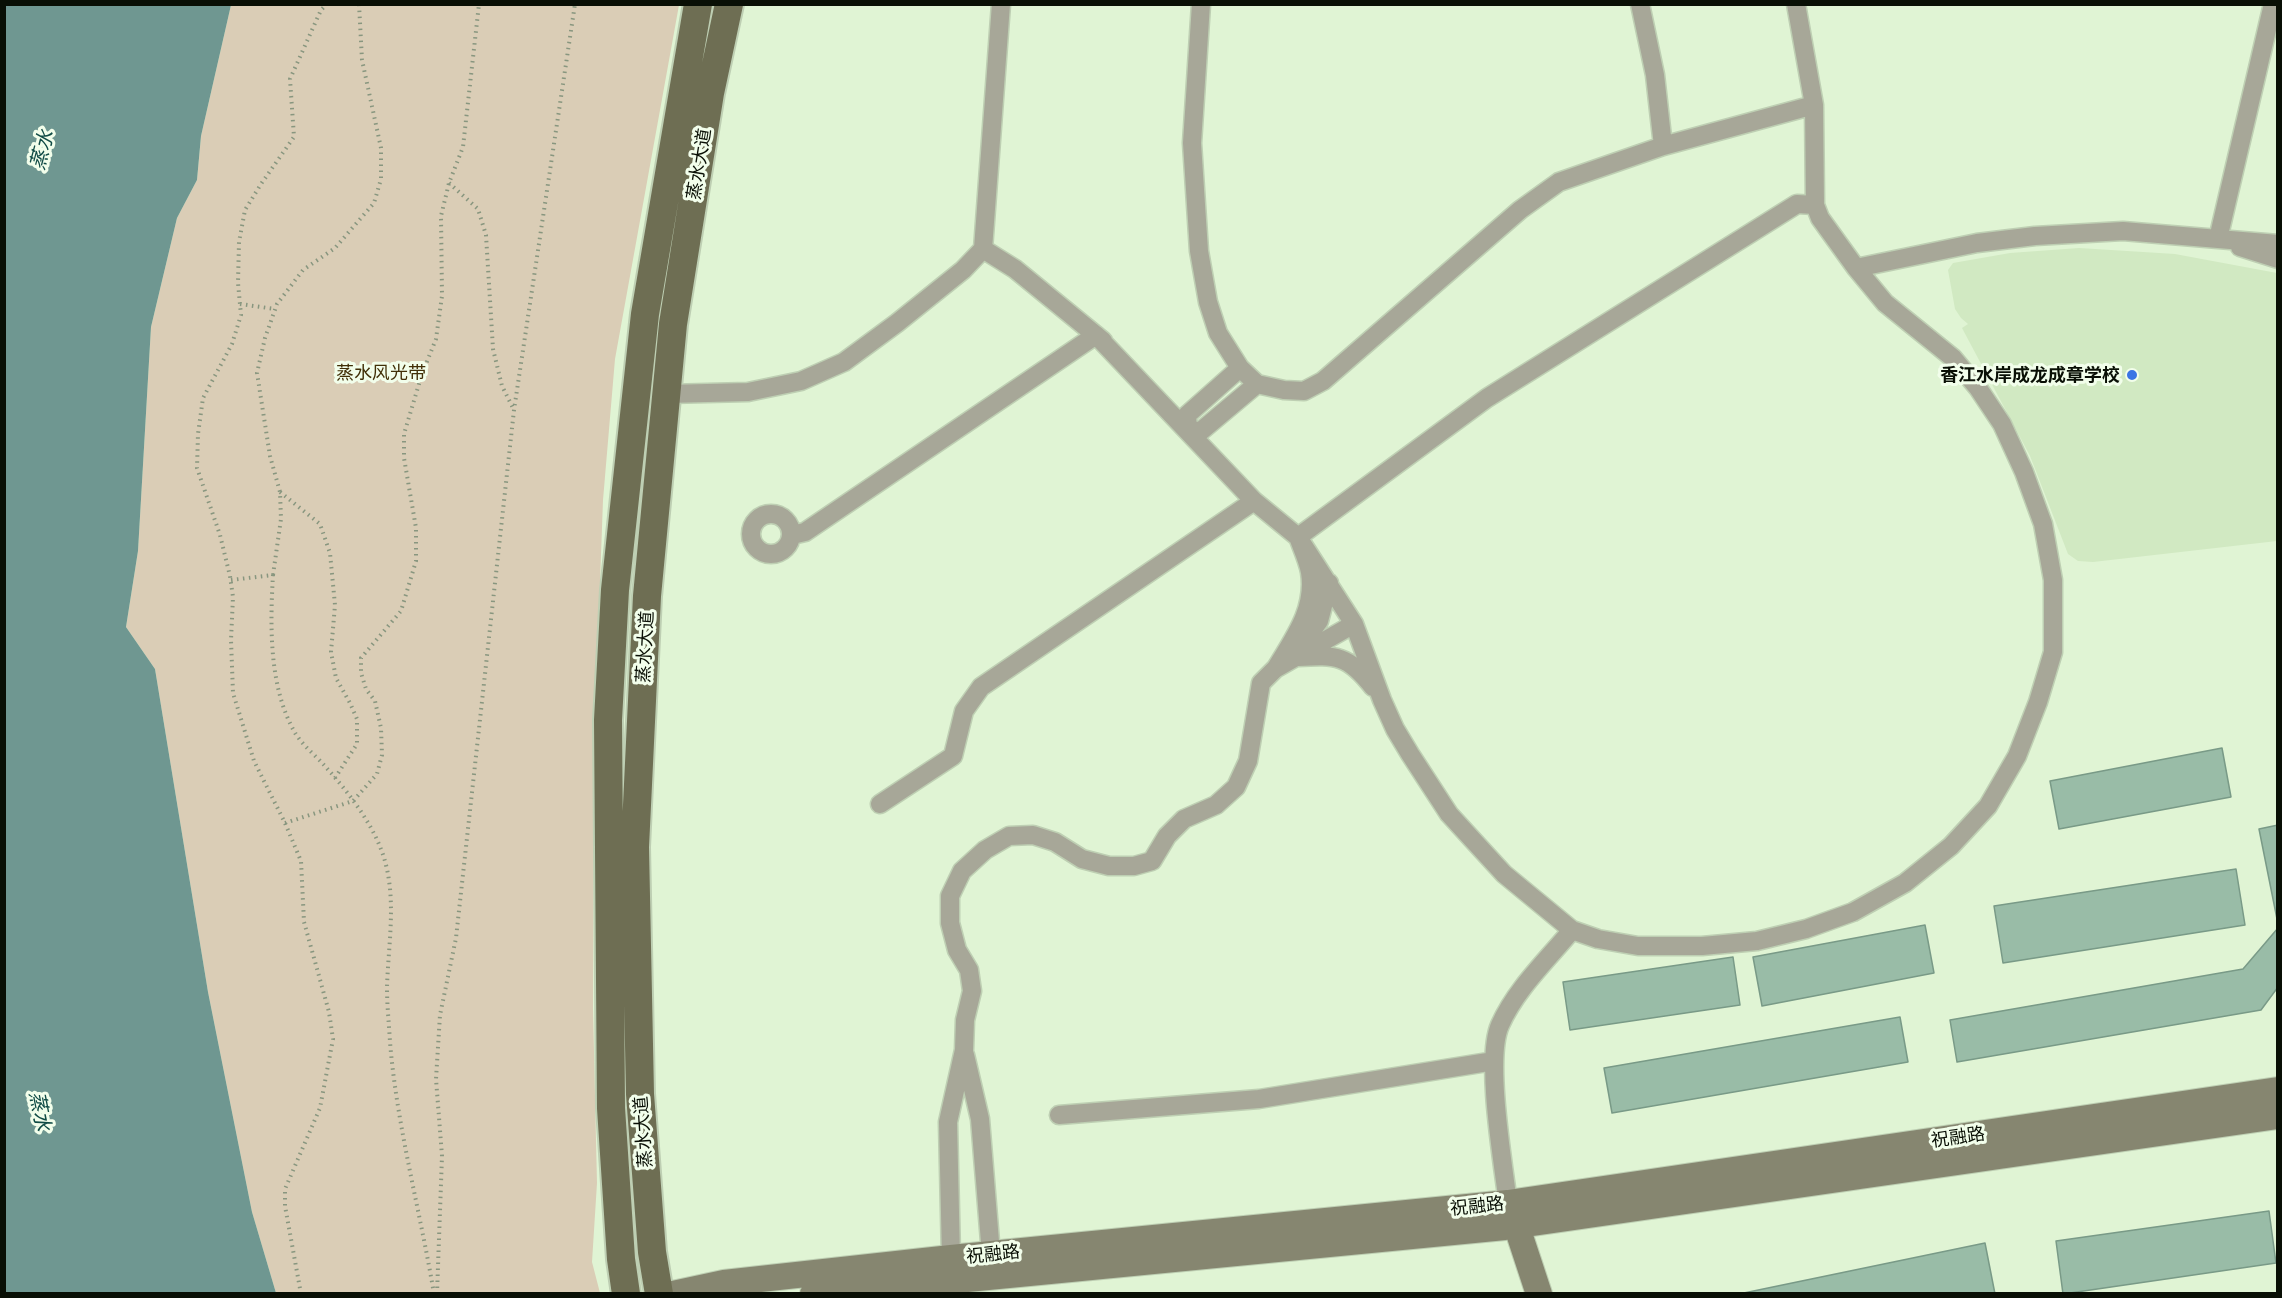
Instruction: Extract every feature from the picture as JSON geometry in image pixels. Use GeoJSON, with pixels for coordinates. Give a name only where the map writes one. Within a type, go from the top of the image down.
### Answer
{"type":"FeatureCollection","features":[{"type":"Feature","properties":{"kind":"main road","name":"蒸水大道"},"geometry":{"type":"LineString","coordinates":[[626,1293],[621,1259],[610,1108],[608,720],[614,614],[645,314],[698,4]]}},
{"type":"Feature","properties":{"kind":"main road","name":"蒸水大道"},"geometry":{"type":"LineString","coordinates":[[659,1293],[652,1252],[640,1094],[635,847],[647,596],[673,324],[710,93],[729,4]]}},
{"type":"Feature","properties":{"kind":"main road","name":"祝融路"},"geometry":{"type":"LineString","coordinates":[[673,1293],[724,1283],[959,1277],[991,1254],[1510,1219],[2277,1090]]}},
{"type":"Feature","properties":{"kind":"main road","name":"祝融路"},"geometry":{"type":"LineString","coordinates":[[813,1293],[1510,1219],[2277,1116]]}},
{"type":"Feature","properties":{"kind":"main road"},"geometry":{"type":"LineString","coordinates":[[1510,1219],[1526,1293]]}},
{"type":"Feature","properties":{"kind":"main road"},"geometry":{"type":"LineString","coordinates":[[1510,1219],[1539,1293]]}},
{"type":"Feature","properties":{"kind":"street"},"geometry":{"type":"LineString","coordinates":[[667,394],[748,392],[801,381],[844,362],[963,270],[983,249],[1001,4]]}},
{"type":"Feature","properties":{"kind":"street"},"geometry":{"type":"LineString","coordinates":[[1201,4],[1192,143],[1199,251],[1208,302],[1218,333],[1240,368],[1257,384],[1284,390],[1304,391],[1323,381],[1520,210],[1559,182],[1663,146],[1814,105]]}},
{"type":"Feature","properties":{"kind":"street"},"geometry":{"type":"LineString","coordinates":[[1640,4],[1655,75],[1663,146]]}},
{"type":"Feature","properties":{"kind":"street"},"geometry":{"type":"LineString","coordinates":[[983,249],[1015,269],[1148,377],[1192,425],[1254,501],[1298,537],[1354,624],[1395,729],[1449,814],[1504,874],[1572,930],[1598,939],[1638,946],[1702,946],[1757,941],[1806,928],[1853,912],[1905,883],[1952,846],[1988,806],[2017,756],[2038,702],[2053,652],[2054,580],[2043,524],[2024,472],[2002,424],[1978,388],[1953,358],[1886,303],[1856,268],[1820,218],[1815,205],[1814,105],[1796,4]]}},
{"type":"Feature","properties":{"kind":"street"},"geometry":{"type":"LineString","coordinates":[[2218,239],[2273,4]]}},
{"type":"Feature","properties":{"kind":"street"},"geometry":{"type":"LineString","coordinates":[[1298,537],[1487,398],[1797,204],[1815,205]]}},
{"type":"Feature","properties":{"kind":"street"},"geometry":{"type":"LineString","coordinates":[[1856,268],[1966,245],[2034,236],[2123,231],[2277,244]]}},
{"type":"Feature","properties":{"kind":"street"},"geometry":{"type":"LineString","coordinates":[[2218,239],[2277,259]]}},
{"type":"Feature","properties":{"kind":"street"},"geometry":{"type":"LineString","coordinates":[[792,535],[805,532],[1096,335]]}},
{"type":"Feature","properties":{"kind":"street"},"geometry":{"type":"LineString","coordinates":[[1192,425],[1240,368]]}},
{"type":"Feature","properties":{"kind":"street"},"geometry":{"type":"LineString","coordinates":[[1192,425],[1257,384]]}},
{"type":"Feature","properties":{"kind":"street"},"geometry":{"type":"LineString","coordinates":[[880,804],[953,756],[964,711],[981,687],[1254,501]]}},
{"type":"Feature","properties":{"kind":"street"},"geometry":{"type":"LineString","coordinates":[[1275,669],[1300,628],[1309,607],[1312,586],[1310,570],[1298,537]]}},
{"type":"Feature","properties":{"kind":"street"},"geometry":{"type":"LineString","coordinates":[[959,1277],[948,1122],[964,1050],[965,1020],[972,991],[969,970],[957,950],[950,923],[950,896],[962,871],[985,850],[1009,836],[1033,835],[1055,842],[1082,859],[1109,866],[1134,866],[1152,861],[1167,836],[1184,819],[1216,805],[1236,787],[1248,761],[1261,683],[1301,647],[1311,633],[1322,612],[1329,583]]}},
{"type":"Feature","properties":{"kind":"street"},"geometry":{"type":"LineString","coordinates":[[1275,669],[1354,624]]}},
{"type":"Feature","properties":{"kind":"street"},"geometry":{"type":"LineString","coordinates":[[1297,657],[1321,656],[1343,659],[1359,669],[1382,700]]}},
{"type":"Feature","properties":{"kind":"street"},"geometry":{"type":"LineString","coordinates":[[1510,1219],[1494,1061],[1499,1028],[1512,1002],[1572,930]]}},
{"type":"Feature","properties":{"kind":"street"},"geometry":{"type":"LineString","coordinates":[[964,1050],[980,1119],[991,1254]]}},
{"type":"Feature","properties":{"kind":"street"},"geometry":{"type":"LineString","coordinates":[[1059,1115],[1258,1099],[1494,1061]]}},
{"type":"Feature","properties":{"kind":"path"},"geometry":{"type":"LineString","coordinates":[[301,1293],[285,1206],[285,1189],[320,1108],[333,1039],[329,1012],[304,922],[301,861],[254,761],[233,693],[231,580],[220,535],[197,468],[198,434],[203,398],[232,344],[241,315],[238,242],[245,210],[294,137],[290,79],[321,10],[327,4]]}},
{"type":"Feature","properties":{"kind":"path"},"geometry":{"type":"LineString","coordinates":[[359,4],[362,60],[381,148],[381,179],[374,203],[335,248],[303,270],[275,309],[257,373],[270,456],[280,492],[281,519],[271,609],[276,676],[283,704],[295,733],[336,778],[373,831],[386,865],[391,909],[387,990],[390,1044],[400,1120],[435,1293]]}},
{"type":"Feature","properties":{"kind":"path"},"geometry":{"type":"LineString","coordinates":[[285,823],[352,801],[377,774],[382,756],[381,728],[375,700],[366,689],[361,673],[361,658],[400,611],[416,561],[416,528],[404,458],[404,434],[422,374],[436,339],[442,296],[441,216],[449,183],[464,147],[479,4]]}},
{"type":"Feature","properties":{"kind":"path"},"geometry":{"type":"LineString","coordinates":[[435,1293],[442,1156],[436,1079],[440,1015],[456,938],[514,410],[575,4]]}},
{"type":"Feature","properties":{"kind":"path"},"geometry":{"type":"LineString","coordinates":[[449,183],[478,209],[486,235],[493,349],[502,386],[514,410]]}},
{"type":"Feature","properties":{"kind":"path"},"geometry":{"type":"LineString","coordinates":[[240,304],[275,309]]}},
{"type":"Feature","properties":{"kind":"path"},"geometry":{"type":"LineString","coordinates":[[280,492],[321,524],[330,553],[335,605],[331,652],[336,678],[357,719],[357,744],[336,778]]}},
{"type":"Feature","properties":{"kind":"path"},"geometry":{"type":"LineString","coordinates":[[231,580],[273,575]]}},
{"type":"Feature","properties":{"kind":"shaded area","name":"香江水岸成龙成章学校"},"geometry":{"type":"Polygon","coordinates":[[[2079,248],[2175,254],[2277,273],[2277,541],[2093,562],[2078,561],[2068,554],[2030,456],[1962,328],[1968,324],[1955,309],[1948,270],[1953,263],[2010,253],[2079,248]]]}},
{"type":"Feature","properties":{"kind":"green space","name":"蒸水风光带"},"geometry":{"type":"Polygon","coordinates":[[[231,5],[679,5],[615,359],[603,500],[594,747],[593,1008],[597,1183],[592,1262],[600,1293],[276,1293],[252,1212],[208,992],[155,669],[126,627],[138,551],[151,327],[177,218],[197,180],[201,136],[231,5]]]}},
{"type":"Feature","properties":{"kind":"water","name":"蒸水"},"geometry":{"type":"Polygon","coordinates":[[[5,4],[231,5],[201,136],[197,180],[177,218],[151,327],[138,551],[126,627],[155,669],[208,992],[252,1212],[276,1293],[5,1293],[5,4]]]}},
{"type":"Feature","properties":{"kind":"building"},"geometry":{"type":"Polygon","coordinates":[[[2222,748],[2231,797],[2059,829],[2050,781],[2222,748]]]}},
{"type":"Feature","properties":{"kind":"building"},"geometry":{"type":"Polygon","coordinates":[[[2278,825],[2278,924],[2259,829],[2278,825]]]}},
{"type":"Feature","properties":{"kind":"building"},"geometry":{"type":"Polygon","coordinates":[[[2236,869],[2245,925],[2003,963],[1994,906],[2236,869]]]}},
{"type":"Feature","properties":{"kind":"building"},"geometry":{"type":"Polygon","coordinates":[[[1925,925],[1934,973],[1762,1006],[1753,957],[1925,925]]]}},
{"type":"Feature","properties":{"kind":"building"},"geometry":{"type":"Polygon","coordinates":[[[2278,928],[2278,987],[2261,1010],[1957,1062],[1950,1020],[2243,969],[2278,928]]]}},
{"type":"Feature","properties":{"kind":"building"},"geometry":{"type":"Polygon","coordinates":[[[1733,957],[1740,1005],[1570,1030],[1563,982],[1733,957]]]}},
{"type":"Feature","properties":{"kind":"building"},"geometry":{"type":"Polygon","coordinates":[[[1900,1017],[1908,1062],[1612,1113],[1604,1068],[1900,1017]]]}},
{"type":"Feature","properties":{"kind":"building"},"geometry":{"type":"Polygon","coordinates":[[[2269,1211],[2276,1263],[2063,1294],[2056,1241],[2269,1211]]]}},
{"type":"Feature","properties":{"kind":"building"},"geometry":{"type":"Polygon","coordinates":[[[1985,1243],[1995,1294],[1739,1294],[1985,1243]]]}},
{"type":"Feature","properties":{"kind":"place","name":"香江水岸成龙成章学校"},"geometry":{"type":"Point","coordinates":[2132,375]}}]}
